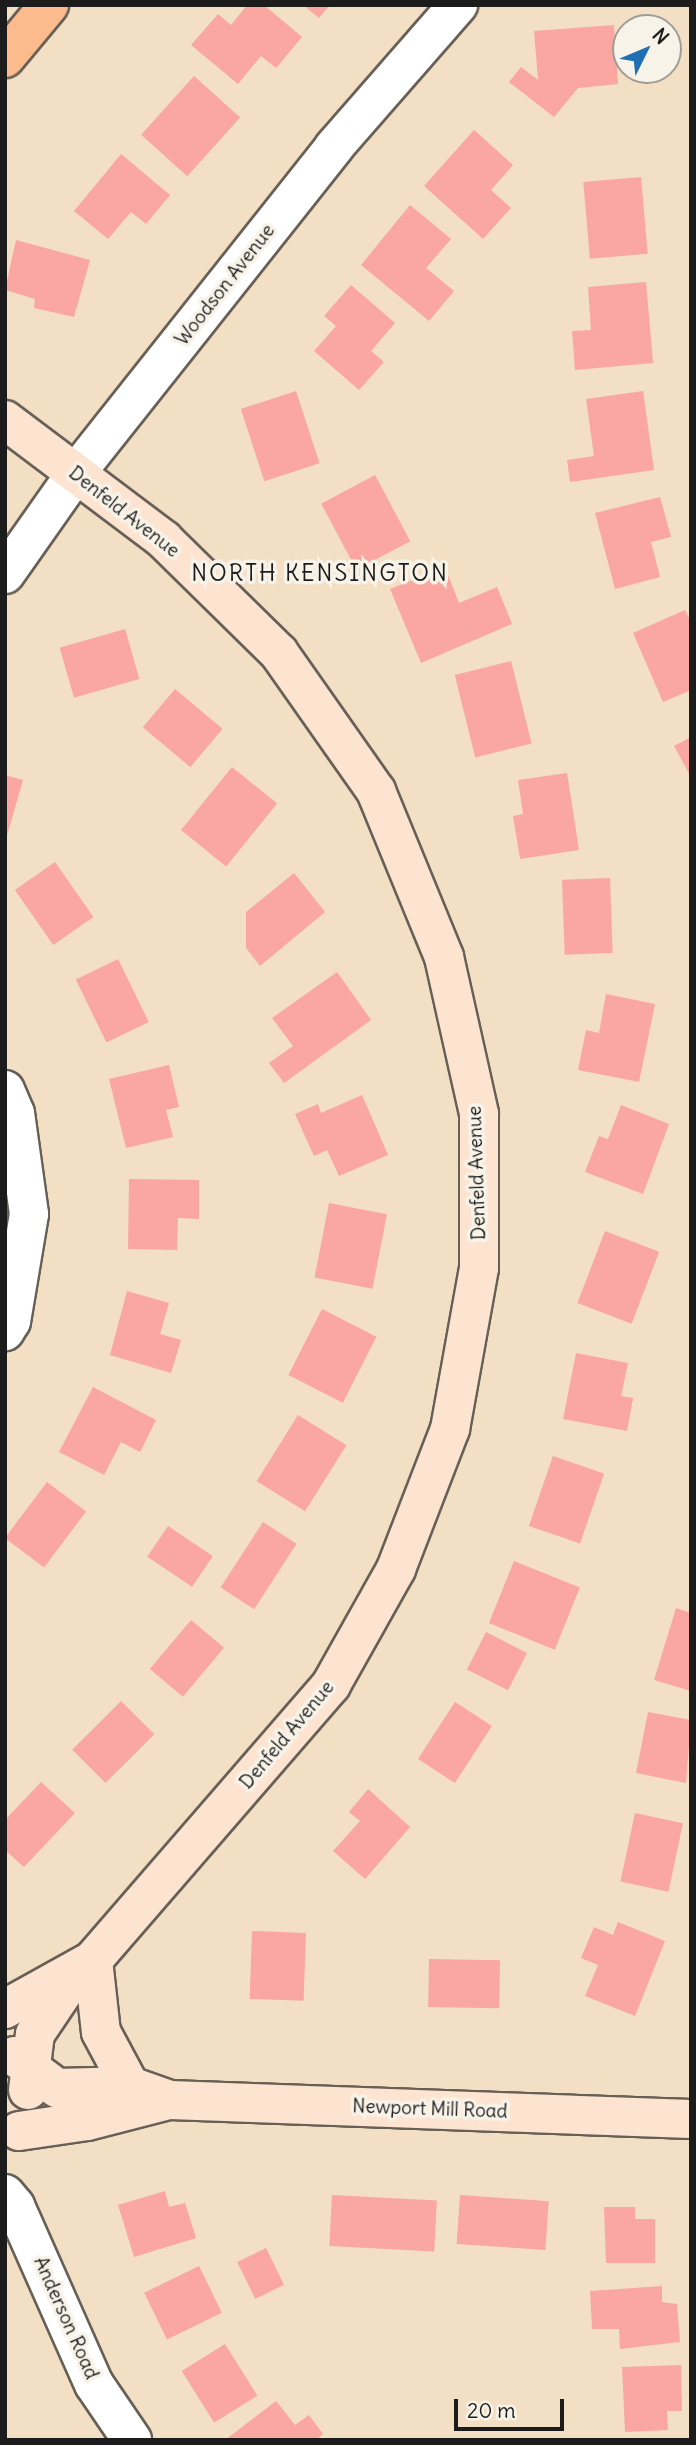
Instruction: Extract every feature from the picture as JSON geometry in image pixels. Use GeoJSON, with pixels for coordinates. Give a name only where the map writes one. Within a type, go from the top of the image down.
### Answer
{"type":"FeatureCollection","features":[{"type":"Feature","properties":{"kind":"main road"},"geometry":{"type":"LineString","coordinates":[[5,58],[49,5]]}},
{"type":"Feature","properties":{"kind":"street","name":"Woodson Avenue"},"geometry":{"type":"LineString","coordinates":[[5,574],[76,473],[334,147],[458,5]]}},
{"type":"Feature","properties":{"kind":"street","name":"Denfeld Avenue"},"geometry":{"type":"LineString","coordinates":[[5,421],[164,540],[279,653],[376,791],[444,957],[479,1128],[479,1268],[450,1429],[396,1569],[331,1685],[85,1967],[35,2034],[19,2066],[12,2140]]}},
{"type":"Feature","properties":{"kind":"street"},"geometry":{"type":"LineString","coordinates":[[5,1090],[15,1113],[29,1214],[11,1321],[5,1331]]}},
{"type":"Feature","properties":{"kind":"street","name":"Denfeld Avenue"},"geometry":{"type":"LineString","coordinates":[[5,2009],[85,1967]]}},
{"type":"Feature","properties":{"kind":"street"},"geometry":{"type":"LineString","coordinates":[[85,1967],[101,2032],[130,2086]]}},
{"type":"Feature","properties":{"kind":"street","name":"Newport Mill Road"},"geometry":{"type":"LineString","coordinates":[[19,2066],[57,2088],[130,2086],[170,2099],[691,2119]]}},
{"type":"Feature","properties":{"kind":"street","name":"Newport Mill Road"},"geometry":{"type":"LineString","coordinates":[[12,2140],[170,2099]]}},
{"type":"Feature","properties":{"kind":"street","name":"Anderson Road"},"geometry":{"type":"LineString","coordinates":[[5,2194],[15,2206],[94,2384],[132,2440]]}},
{"type":"Feature","properties":{"kind":"building"},"geometry":{"type":"Polygon","coordinates":[[[247,5],[264,5],[302,37],[276,68],[261,56],[238,84],[191,45],[218,14],[231,25],[247,5]]]}},
{"type":"Feature","properties":{"kind":"building"},"geometry":{"type":"Polygon","coordinates":[[[303,5],[330,5],[319,18],[303,5]]]}},
{"type":"Feature","properties":{"kind":"building"},"geometry":{"type":"Polygon","coordinates":[[[612,25],[612,84],[618,84],[578,88],[554,117],[509,82],[521,67],[538,80],[534,31],[612,25]]]}},
{"type":"Feature","properties":{"kind":"building"},"geometry":{"type":"Polygon","coordinates":[[[194,76],[240,117],[187,176],[141,135],[194,76]]]}},
{"type":"Feature","properties":{"kind":"building"},"geometry":{"type":"Polygon","coordinates":[[[474,130],[513,165],[491,190],[511,208],[483,239],[424,186],[474,130]]]}},
{"type":"Feature","properties":{"kind":"building"},"geometry":{"type":"Polygon","coordinates":[[[121,154],[170,195],[146,224],[131,212],[108,239],[74,211],[121,154]]]}},
{"type":"Feature","properties":{"kind":"building"},"geometry":{"type":"Polygon","coordinates":[[[641,177],[648,254],[590,259],[583,182],[641,177]]]}},
{"type":"Feature","properties":{"kind":"building"},"geometry":{"type":"Polygon","coordinates":[[[410,205],[451,239],[426,268],[454,291],[429,321],[361,265],[410,205]]]}},
{"type":"Feature","properties":{"kind":"building"},"geometry":{"type":"Polygon","coordinates":[[[16,240],[90,260],[74,317],[34,308],[35,299],[5,290],[16,240]]]}},
{"type":"Feature","properties":{"kind":"building"},"geometry":{"type":"Polygon","coordinates":[[[646,282],[653,363],[575,370],[572,331],[591,330],[588,287],[646,282]]]}},
{"type":"Feature","properties":{"kind":"building"},"geometry":{"type":"Polygon","coordinates":[[[351,285],[395,323],[371,351],[384,362],[359,390],[314,351],[336,326],[324,316],[351,285]]]}},
{"type":"Feature","properties":{"kind":"building"},"geometry":{"type":"Polygon","coordinates":[[[296,391],[319,463],[264,481],[241,409],[296,391]]]}},
{"type":"Feature","properties":{"kind":"building"},"geometry":{"type":"Polygon","coordinates":[[[643,391],[654,470],[570,482],[567,460],[594,456],[586,399],[643,391]]]}},
{"type":"Feature","properties":{"kind":"building"},"geometry":{"type":"Polygon","coordinates":[[[375,475],[410,541],[356,570],[321,504],[375,475]]]}},
{"type":"Feature","properties":{"kind":"building"},"geometry":{"type":"Polygon","coordinates":[[[660,497],[671,537],[651,542],[660,577],[615,589],[595,513],[660,497]]]}},
{"type":"Feature","properties":{"kind":"building"},"geometry":{"type":"Polygon","coordinates":[[[445,567],[459,603],[497,587],[512,624],[421,663],[390,589],[445,567]]]}},
{"type":"Feature","properties":{"kind":"building"},"geometry":{"type":"Polygon","coordinates":[[[685,610],[691,622],[691,690],[663,702],[633,633],[685,610]]]}},
{"type":"Feature","properties":{"kind":"building"},"geometry":{"type":"Polygon","coordinates":[[[125,629],[139,679],[74,698],[60,648],[125,629]]]}},
{"type":"Feature","properties":{"kind":"building"},"geometry":{"type":"Polygon","coordinates":[[[511,661],[532,743],[475,758],[455,675],[511,661]]]}},
{"type":"Feature","properties":{"kind":"building"},"geometry":{"type":"Polygon","coordinates":[[[175,689],[222,729],[190,767],[143,727],[175,689]]]}},
{"type":"Feature","properties":{"kind":"building"},"geometry":{"type":"Polygon","coordinates":[[[691,737],[691,777],[674,746],[691,737]]]}},
{"type":"Feature","properties":{"kind":"building"},"geometry":{"type":"Polygon","coordinates":[[[232,767],[277,804],[226,866],[181,830],[232,767]]]}},
{"type":"Feature","properties":{"kind":"building"},"geometry":{"type":"Polygon","coordinates":[[[567,773],[579,850],[520,859],[513,816],[523,814],[518,780],[567,773]]]}},
{"type":"Feature","properties":{"kind":"building"},"geometry":{"type":"Polygon","coordinates":[[[5,775],[23,780],[6,839],[5,839],[5,775]]]}},
{"type":"Feature","properties":{"kind":"building"},"geometry":{"type":"Polygon","coordinates":[[[55,862],[93,917],[53,945],[15,890],[55,862]]]}},
{"type":"Feature","properties":{"kind":"building"},"geometry":{"type":"Polygon","coordinates":[[[294,873],[325,912],[260,966],[246,948],[246,912],[294,873]]]}},
{"type":"Feature","properties":{"kind":"building"},"geometry":{"type":"Polygon","coordinates":[[[610,878],[613,953],[565,955],[562,880],[610,878]]]}},
{"type":"Feature","properties":{"kind":"building"},"geometry":{"type":"Polygon","coordinates":[[[118,959],[149,1022],[106,1043],[76,980],[118,959]]]}},
{"type":"Feature","properties":{"kind":"building"},"geometry":{"type":"Polygon","coordinates":[[[337,972],[371,1020],[284,1083],[269,1063],[293,1046],[272,1018],[337,972]]]}},
{"type":"Feature","properties":{"kind":"building"},"geometry":{"type":"Polygon","coordinates":[[[606,994],[655,1004],[639,1082],[578,1070],[586,1030],[599,1033],[606,994]]]}},
{"type":"Feature","properties":{"kind":"building"},"geometry":{"type":"Polygon","coordinates":[[[169,1065],[179,1107],[166,1110],[173,1137],[126,1148],[109,1079],[169,1065]]]}},
{"type":"Feature","properties":{"kind":"building"},"geometry":{"type":"Polygon","coordinates":[[[362,1095],[388,1155],[339,1176],[327,1150],[314,1156],[295,1114],[318,1104],[321,1113],[362,1095]]]}},
{"type":"Feature","properties":{"kind":"building"},"geometry":{"type":"Polygon","coordinates":[[[621,1105],[669,1124],[643,1194],[585,1172],[599,1136],[608,1139],[621,1105]]]}},
{"type":"Feature","properties":{"kind":"building"},"geometry":{"type":"Polygon","coordinates":[[[129,1179],[199,1180],[199,1219],[178,1218],[177,1250],[128,1249],[129,1179]]]}},
{"type":"Feature","properties":{"kind":"building"},"geometry":{"type":"Polygon","coordinates":[[[329,1203],[387,1214],[372,1289],[314,1278],[329,1203]]]}},
{"type":"Feature","properties":{"kind":"building"},"geometry":{"type":"Polygon","coordinates":[[[605,1231],[659,1252],[632,1324],[577,1303],[605,1231]]]}},
{"type":"Feature","properties":{"kind":"building"},"geometry":{"type":"Polygon","coordinates":[[[127,1291],[169,1303],[160,1334],[181,1340],[171,1373],[110,1355],[127,1291]]]}},
{"type":"Feature","properties":{"kind":"building"},"geometry":{"type":"Polygon","coordinates":[[[322,1309],[376,1337],[343,1403],[288,1375],[322,1309]]]}},
{"type":"Feature","properties":{"kind":"building"},"geometry":{"type":"Polygon","coordinates":[[[576,1353],[628,1363],[621,1396],[633,1398],[627,1431],[563,1419],[576,1353]]]}},
{"type":"Feature","properties":{"kind":"building"},"geometry":{"type":"Polygon","coordinates":[[[93,1387],[156,1420],[140,1452],[121,1442],[104,1475],[59,1452],[93,1387]]]}},
{"type":"Feature","properties":{"kind":"building"},"geometry":{"type":"Polygon","coordinates":[[[298,1415],[346,1445],[305,1511],[257,1481],[298,1415]]]}},
{"type":"Feature","properties":{"kind":"building"},"geometry":{"type":"Polygon","coordinates":[[[553,1456],[604,1474],[580,1544],[529,1526],[553,1456]]]}},
{"type":"Feature","properties":{"kind":"building"},"geometry":{"type":"Polygon","coordinates":[[[47,1482],[86,1511],[44,1567],[5,1538],[47,1482]]]}},
{"type":"Feature","properties":{"kind":"building"},"geometry":{"type":"Polygon","coordinates":[[[263,1522],[297,1544],[254,1609],[221,1587],[263,1522]]]}},
{"type":"Feature","properties":{"kind":"building"},"geometry":{"type":"Polygon","coordinates":[[[168,1526],[213,1556],[192,1587],[147,1557],[168,1526]]]}},
{"type":"Feature","properties":{"kind":"building"},"geometry":{"type":"Polygon","coordinates":[[[514,1561],[580,1588],[555,1650],[489,1623],[514,1561]]]}},
{"type":"Feature","properties":{"kind":"building"},"geometry":{"type":"Polygon","coordinates":[[[676,1608],[691,1613],[691,1691],[654,1680],[676,1608]]]}},
{"type":"Feature","properties":{"kind":"building"},"geometry":{"type":"Polygon","coordinates":[[[191,1620],[224,1648],[183,1697],[150,1669],[191,1620]]]}},
{"type":"Feature","properties":{"kind":"building"},"geometry":{"type":"Polygon","coordinates":[[[486,1632],[527,1653],[508,1690],[467,1669],[486,1632]]]}},
{"type":"Feature","properties":{"kind":"building"},"geometry":{"type":"Polygon","coordinates":[[[121,1701],[154,1734],[105,1783],[72,1750],[121,1701]]]}},
{"type":"Feature","properties":{"kind":"building"},"geometry":{"type":"Polygon","coordinates":[[[455,1702],[492,1726],[455,1783],[418,1759],[455,1702]]]}},
{"type":"Feature","properties":{"kind":"building"},"geometry":{"type":"Polygon","coordinates":[[[648,1712],[691,1720],[686,1783],[636,1773],[648,1712]]]}},
{"type":"Feature","properties":{"kind":"building"},"geometry":{"type":"Polygon","coordinates":[[[41,1782],[75,1813],[24,1867],[5,1850],[5,1820],[41,1782]]]}},
{"type":"Feature","properties":{"kind":"building"},"geometry":{"type":"Polygon","coordinates":[[[368,1789],[410,1827],[365,1879],[333,1851],[360,1821],[349,1812],[368,1789]]]}},
{"type":"Feature","properties":{"kind":"building"},"geometry":{"type":"Polygon","coordinates":[[[635,1813],[683,1823],[668,1892],[620,1881],[635,1813]]]}},
{"type":"Feature","properties":{"kind":"building"},"geometry":{"type":"Polygon","coordinates":[[[618,1922],[665,1941],[635,2016],[585,1996],[598,1965],[581,1958],[594,1927],[613,1935],[618,1922]]]}},
{"type":"Feature","properties":{"kind":"building"},"geometry":{"type":"Polygon","coordinates":[[[252,1931],[306,1933],[304,2001],[250,1999],[252,1931]]]}},
{"type":"Feature","properties":{"kind":"building"},"geometry":{"type":"Polygon","coordinates":[[[429,1959],[500,1960],[499,2008],[428,2007],[429,1959]]]}},
{"type":"Feature","properties":{"kind":"building"},"geometry":{"type":"Polygon","coordinates":[[[165,2191],[169,2207],[185,2203],[196,2238],[134,2257],[118,2205],[165,2191]]]}},
{"type":"Feature","properties":{"kind":"building"},"geometry":{"type":"Polygon","coordinates":[[[332,2195],[437,2200],[434,2251],[329,2246],[332,2195]]]}},
{"type":"Feature","properties":{"kind":"building"},"geometry":{"type":"Polygon","coordinates":[[[460,2195],[549,2201],[545,2250],[457,2244],[460,2195]]]}},
{"type":"Feature","properties":{"kind":"building"},"geometry":{"type":"Polygon","coordinates":[[[604,2207],[635,2207],[635,2219],[655,2219],[655,2263],[606,2263],[604,2207]]]}},
{"type":"Feature","properties":{"kind":"building"},"geometry":{"type":"Polygon","coordinates":[[[266,2248],[284,2285],[255,2299],[237,2262],[266,2248]]]}},
{"type":"Feature","properties":{"kind":"building"},"geometry":{"type":"Polygon","coordinates":[[[199,2266],[222,2313],[167,2339],[144,2293],[199,2266]]]}},
{"type":"Feature","properties":{"kind":"building"},"geometry":{"type":"Polygon","coordinates":[[[662,2286],[662,2302],[677,2304],[680,2342],[620,2349],[619,2329],[592,2329],[590,2291],[662,2286]]]}},
{"type":"Feature","properties":{"kind":"building"},"geometry":{"type":"Polygon","coordinates":[[[225,2344],[257,2396],[214,2423],[182,2371],[225,2344]]]}},
{"type":"Feature","properties":{"kind":"building"},"geometry":{"type":"Polygon","coordinates":[[[681,2365],[682,2411],[667,2411],[668,2430],[625,2432],[622,2367],[681,2365]]]}},
{"type":"Feature","properties":{"kind":"building"},"geometry":{"type":"Polygon","coordinates":[[[276,2401],[295,2425],[309,2415],[323,2434],[316,2440],[225,2440],[276,2401]]]}},
{"type":"Feature","properties":{"kind":"district","name":"NORTH KENSINGTON"},"geometry":{"type":"Point","coordinates":[320,573]}}]}
